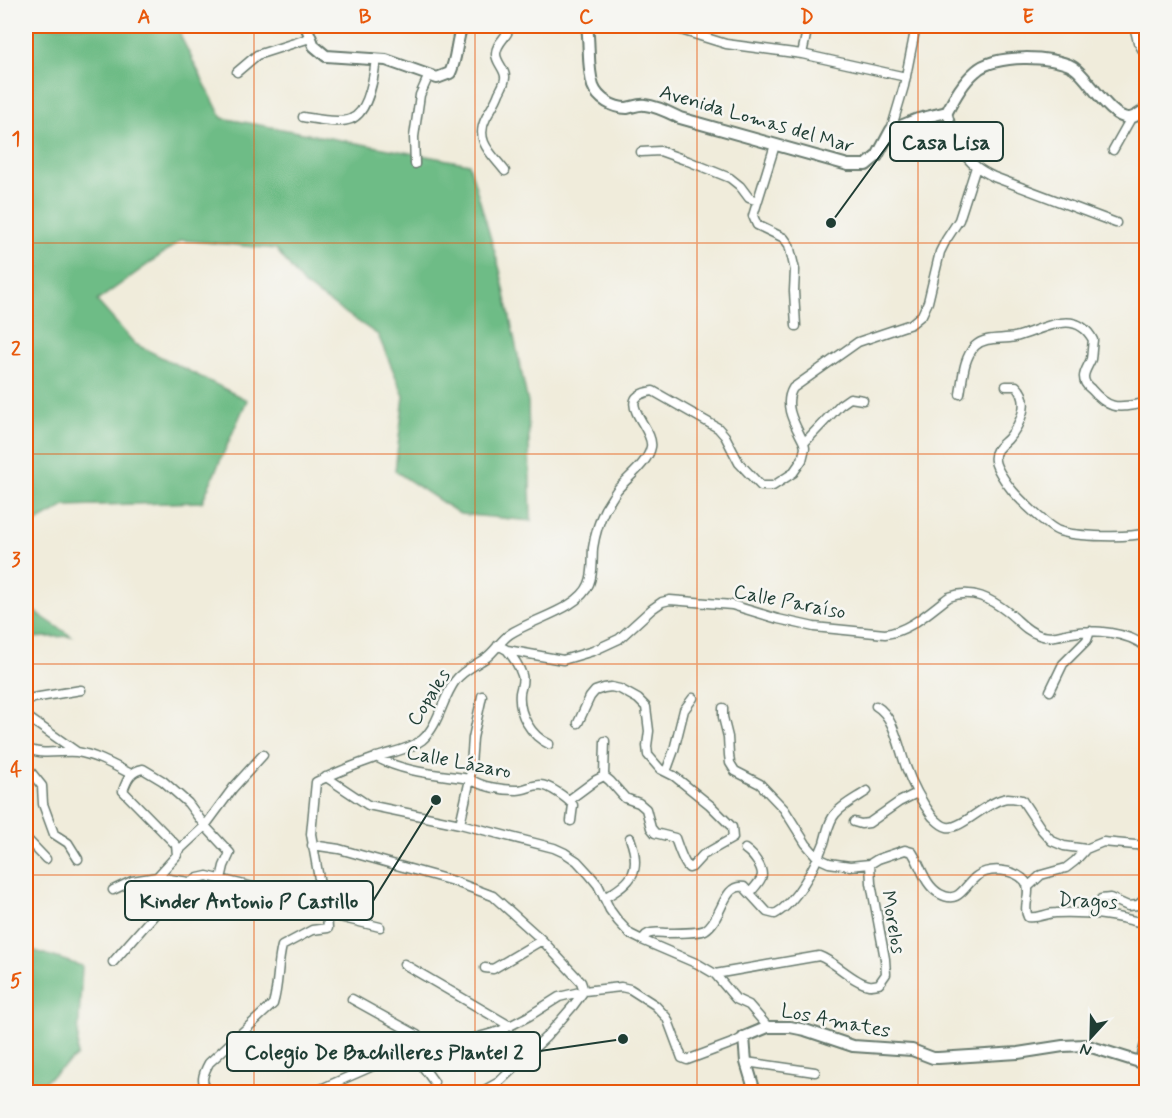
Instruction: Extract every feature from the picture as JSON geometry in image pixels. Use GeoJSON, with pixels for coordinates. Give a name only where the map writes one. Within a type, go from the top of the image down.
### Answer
{"type":"FeatureCollection","features":[{"type":"Feature","properties":{"kind":"main road"},"geometry":{"type":"LineString","coordinates":[[306,26],[314,46],[326,56],[386,60],[437,78],[450,73],[453,67],[462,26]]}},
{"type":"Feature","properties":{"kind":"main road","name":"Avenida Lomas del Mar"},"geometry":{"type":"LineString","coordinates":[[587,26],[594,88],[612,105],[627,108],[644,104],[680,118],[848,165],[866,165],[877,156],[891,130]]}},
{"type":"Feature","properties":{"kind":"main road"},"geometry":{"type":"LineString","coordinates":[[891,130],[918,119],[947,112],[961,87],[978,69],[997,61],[1030,58],[1052,59],[1074,68],[1110,108],[1123,116],[1131,118],[1146,109]]}},
{"type":"Feature","properties":{"kind":"main road","name":"Los Amates"},"geometry":{"type":"LineString","coordinates":[[744,1037],[768,1027],[790,1027],[805,1029],[853,1046],[912,1050],[933,1058],[1018,1053],[1085,1045],[1143,1063]]}},
{"type":"Feature","properties":{"kind":"main road"},"geometry":{"type":"LineString","coordinates":[[744,1037],[746,1062],[755,1092]]}},
{"type":"Feature","properties":{"kind":"street"},"geometry":{"type":"LineString","coordinates":[[505,171],[483,141],[482,131],[504,82],[505,76],[496,54],[510,26]]}},
{"type":"Feature","properties":{"kind":"street"},"geometry":{"type":"LineString","coordinates":[[668,26],[726,44],[802,54],[906,77]]}},
{"type":"Feature","properties":{"kind":"street"},"geometry":{"type":"LineString","coordinates":[[802,54],[808,26]]}},
{"type":"Feature","properties":{"kind":"street"},"geometry":{"type":"LineString","coordinates":[[891,130],[906,77],[916,26]]}},
{"type":"Feature","properties":{"kind":"street"},"geometry":{"type":"LineString","coordinates":[[1134,26],[1138,42],[1146,56]]}},
{"type":"Feature","properties":{"kind":"street"},"geometry":{"type":"LineString","coordinates":[[237,72],[256,56],[310,39]]}},
{"type":"Feature","properties":{"kind":"street"},"geometry":{"type":"LineString","coordinates":[[303,117],[342,121],[358,115],[373,86],[376,59]]}},
{"type":"Feature","properties":{"kind":"street"},"geometry":{"type":"LineString","coordinates":[[415,164],[414,137],[420,95],[429,75]]}},
{"type":"Feature","properties":{"kind":"street"},"geometry":{"type":"LineString","coordinates":[[947,112],[953,133],[965,155],[976,167],[994,177],[1116,223]]}},
{"type":"Feature","properties":{"kind":"street"},"geometry":{"type":"LineString","coordinates":[[1113,150],[1131,118]]}},
{"type":"Feature","properties":{"kind":"street"},"geometry":{"type":"LineString","coordinates":[[775,145],[753,216],[757,225],[784,238],[789,245],[795,270],[796,326]]}},
{"type":"Feature","properties":{"kind":"street"},"geometry":{"type":"LineString","coordinates":[[640,152],[660,151],[730,178],[749,198],[758,201]]}},
{"type":"Feature","properties":{"kind":"street"},"geometry":{"type":"LineString","coordinates":[[863,400],[850,398],[840,405],[804,443],[790,414],[790,393],[793,388],[858,342],[911,324],[922,315],[928,302],[940,252],[959,220],[976,167]]}},
{"type":"Feature","properties":{"kind":"street"},"geometry":{"type":"LineString","coordinates":[[960,394],[967,359],[977,345],[988,339],[1016,337],[1064,322],[1085,329],[1093,340],[1091,358],[1084,379],[1094,393],[1107,405],[1116,408],[1146,403]]}},
{"type":"Feature","properties":{"kind":"street"},"geometry":{"type":"LineString","coordinates":[[1006,386],[1016,386],[1022,391],[1024,407],[1023,414],[1011,434],[995,451],[996,465],[1011,489],[1039,517],[1058,531],[1078,535],[1136,536],[1146,533]]}},
{"type":"Feature","properties":{"kind":"street","name":"Copales"},"geometry":{"type":"LineString","coordinates":[[326,777],[420,741],[432,730],[448,692],[464,672],[489,656],[509,635],[581,597],[588,586],[592,572],[594,540],[605,510],[617,491],[647,456],[651,447],[650,438],[634,404],[636,397],[643,392],[653,391],[711,424],[725,436],[739,464],[761,486],[773,486],[793,473],[802,460],[804,443]]}},
{"type":"Feature","properties":{"kind":"street","name":"Calle Paraíso"},"geometry":{"type":"LineString","coordinates":[[507,650],[563,660],[593,651],[619,639],[652,609],[670,600],[732,605],[814,627],[885,634],[905,628],[949,597],[957,594],[972,594],[990,600],[1010,614],[1026,630],[1041,636],[1054,637],[1089,631],[1128,636],[1146,647]]}},
{"type":"Feature","properties":{"kind":"street"},"geometry":{"type":"LineString","coordinates":[[1050,692],[1063,664],[1087,640],[1089,631]]}},
{"type":"Feature","properties":{"kind":"street"},"geometry":{"type":"LineString","coordinates":[[498,645],[507,650],[522,675],[520,701],[529,727],[537,737],[549,744]]}},
{"type":"Feature","properties":{"kind":"street"},"geometry":{"type":"LineString","coordinates":[[578,723],[595,691],[611,687],[620,689],[638,699],[646,707],[649,731],[648,755],[660,770],[674,776],[710,805],[732,827],[734,838],[704,855],[688,868],[675,838],[655,833],[651,828],[646,809],[639,803],[625,798],[604,776]]}},
{"type":"Feature","properties":{"kind":"street"},"geometry":{"type":"LineString","coordinates":[[26,701],[81,690]]}},
{"type":"Feature","properties":{"kind":"street"},"geometry":{"type":"LineString","coordinates":[[460,824],[470,779],[473,738],[483,696]]}},
{"type":"Feature","properties":{"kind":"street"},"geometry":{"type":"LineString","coordinates":[[666,772],[684,710],[693,698]]}},
{"type":"Feature","properties":{"kind":"street"},"geometry":{"type":"LineString","coordinates":[[876,706],[880,708],[892,726],[906,768],[918,793],[937,822],[946,827],[957,826],[997,800],[1010,798],[1022,800],[1052,841],[1064,846],[1086,849]]}},
{"type":"Feature","properties":{"kind":"street"},"geometry":{"type":"LineString","coordinates":[[723,708],[730,763],[735,771],[760,783],[784,809],[806,844],[818,858],[829,863],[850,866],[870,864],[905,850],[912,852],[927,883],[940,894],[954,897],[962,893],[978,875],[998,869],[1020,877],[1028,887],[1041,874],[1066,868],[1086,849],[1103,842],[1146,846]]}},
{"type":"Feature","properties":{"kind":"street"},"geometry":{"type":"LineString","coordinates":[[26,717],[77,752],[102,760],[131,774]]}},
{"type":"Feature","properties":{"kind":"street"},"geometry":{"type":"LineString","coordinates":[[604,776],[605,741]]}},
{"type":"Feature","properties":{"kind":"street"},"geometry":{"type":"LineString","coordinates":[[26,747],[30,750],[77,752]]}},
{"type":"Feature","properties":{"kind":"street"},"geometry":{"type":"LineString","coordinates":[[157,877],[177,855],[177,852],[205,826],[233,788],[263,755]]}},
{"type":"Feature","properties":{"kind":"street","name":"Calle Lázaro"},"geometry":{"type":"LineString","coordinates":[[376,757],[414,771],[470,779],[476,783],[502,789],[518,790],[539,785],[547,786],[570,801]]}},
{"type":"Feature","properties":{"kind":"street"},"geometry":{"type":"LineString","coordinates":[[26,766],[42,786],[44,804],[54,834],[68,843],[78,859]]}},
{"type":"Feature","properties":{"kind":"street"},"geometry":{"type":"LineString","coordinates":[[177,852],[176,845],[123,791],[131,774],[137,770],[143,768],[163,780],[188,803],[230,853],[221,879]]}},
{"type":"Feature","properties":{"kind":"street"},"geometry":{"type":"LineString","coordinates":[[571,821],[573,809],[570,801],[604,776]]}},
{"type":"Feature","properties":{"kind":"street"},"geometry":{"type":"LineString","coordinates":[[210,1092],[203,1083],[203,1075],[209,1063],[273,1004],[277,993],[278,966],[282,946],[312,930],[328,928],[311,834],[316,782],[326,777],[368,805],[460,824],[564,853],[577,861],[589,874],[598,885],[618,921],[630,933],[715,974],[736,999],[749,1005],[768,1027]]}},
{"type":"Feature","properties":{"kind":"street"},"geometry":{"type":"LineString","coordinates":[[642,940],[647,934],[652,933],[704,931],[713,922],[731,890],[740,886],[744,887],[768,912],[775,914],[780,911],[802,886],[818,858],[832,819],[837,812],[867,791]]}},
{"type":"Feature","properties":{"kind":"street"},"geometry":{"type":"LineString","coordinates":[[854,822],[869,823],[899,802],[918,793]]}},
{"type":"Feature","properties":{"kind":"street"},"geometry":{"type":"LineString","coordinates":[[26,838],[46,859]]}},
{"type":"Feature","properties":{"kind":"street"},"geometry":{"type":"LineString","coordinates":[[604,898],[621,889],[630,880],[635,869],[636,854],[630,838]]}},
{"type":"Feature","properties":{"kind":"street"},"geometry":{"type":"LineString","coordinates":[[312,845],[339,849],[453,881],[493,896],[542,940],[581,982],[584,991]]}},
{"type":"Feature","properties":{"kind":"street"},"geometry":{"type":"LineString","coordinates":[[745,849],[755,856],[763,873],[750,893]]}},
{"type":"Feature","properties":{"kind":"street","name":"Morelos"},"geometry":{"type":"LineString","coordinates":[[715,974],[819,956],[870,986],[879,984],[886,974],[870,864]]}},
{"type":"Feature","properties":{"kind":"street"},"geometry":{"type":"LineString","coordinates":[[113,963],[177,889],[207,876],[274,892],[324,899]]}},
{"type":"Feature","properties":{"kind":"street"},"geometry":{"type":"LineString","coordinates":[[113,890],[132,882],[157,877],[189,882]]}},
{"type":"Feature","properties":{"kind":"street","name":"Dragos"},"geometry":{"type":"LineString","coordinates":[[1028,887],[1025,912],[1028,917],[1034,918],[1053,913],[1094,913],[1119,916],[1146,924]]}},
{"type":"Feature","properties":{"kind":"street"},"geometry":{"type":"LineString","coordinates":[[1094,913],[1101,899],[1110,898],[1128,906],[1138,905],[1146,898]]}},
{"type":"Feature","properties":{"kind":"street"},"geometry":{"type":"LineString","coordinates":[[327,914],[380,927]]}},
{"type":"Feature","properties":{"kind":"street"},"geometry":{"type":"LineString","coordinates":[[485,968],[493,969],[542,940]]}},
{"type":"Feature","properties":{"kind":"street"},"geometry":{"type":"LineString","coordinates":[[404,964],[510,1026]]}},
{"type":"Feature","properties":{"kind":"street","name":"Los Amates"},"geometry":{"type":"LineString","coordinates":[[584,991],[621,987],[630,989],[655,1005],[667,1018],[682,1058],[687,1060],[744,1037]]}},
{"type":"Feature","properties":{"kind":"street"},"geometry":{"type":"LineString","coordinates":[[314,1092],[326,1090],[410,1049],[475,1038],[500,1031],[559,997],[584,991]]}},
{"type":"Feature","properties":{"kind":"street"},"geometry":{"type":"LineString","coordinates":[[481,1092],[499,1082],[547,1036],[584,991]]}},
{"type":"Feature","properties":{"kind":"street"},"geometry":{"type":"LineString","coordinates":[[352,999],[417,1035],[421,1046]]}},
{"type":"Feature","properties":{"kind":"street"},"geometry":{"type":"LineString","coordinates":[[1143,1063],[1146,1040]]}},
{"type":"Feature","properties":{"kind":"street"},"geometry":{"type":"LineString","coordinates":[[410,1049],[434,1082]]}},
{"type":"Feature","properties":{"kind":"street"},"geometry":{"type":"LineString","coordinates":[[746,1062],[815,1072]]}},
{"type":"Feature","properties":{"kind":"green space"},"geometry":{"type":"Polygon","coordinates":[[[26,26],[178,26],[181,37],[222,118],[469,164],[500,270],[528,403],[531,521],[460,514],[395,471],[404,396],[378,335],[304,285],[276,249],[182,240],[97,301],[135,344],[247,400],[202,502],[65,506],[26,528],[26,26]]]}},
{"type":"Feature","properties":{"kind":"green space"},"geometry":{"type":"Polygon","coordinates":[[[26,606],[71,636],[26,638],[26,606]]]}},
{"type":"Feature","properties":{"kind":"green space"},"geometry":{"type":"Polygon","coordinates":[[[26,948],[82,966],[77,1056],[31,1092],[26,1092],[26,948]]]}},
{"type":"Feature","properties":{"kind":"place","name":"Casa Lisa"},"geometry":{"type":"Point","coordinates":[831,223]}},
{"type":"Feature","properties":{"kind":"place","name":"Kinder Antonio P Castillo"},"geometry":{"type":"Point","coordinates":[436,800]}},
{"type":"Feature","properties":{"kind":"place","name":"Colegio De Bachilleres Plantel 2"},"geometry":{"type":"Point","coordinates":[623,1039]}}]}
